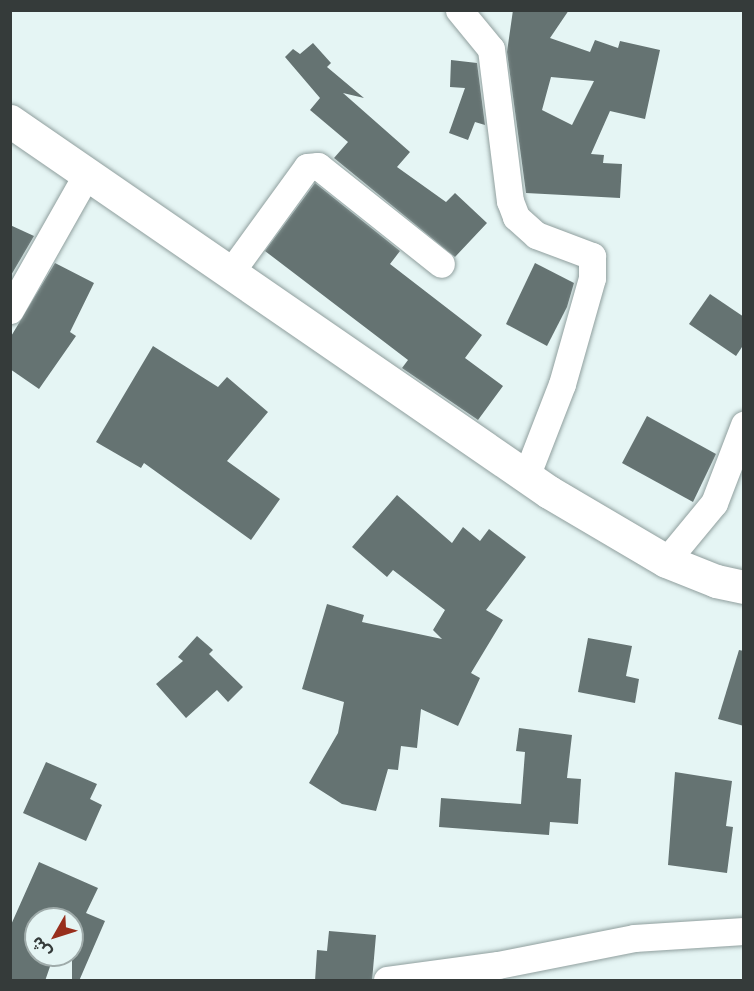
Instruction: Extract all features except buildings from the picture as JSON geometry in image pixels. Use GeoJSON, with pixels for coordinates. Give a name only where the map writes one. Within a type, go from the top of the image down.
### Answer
{"type":"FeatureCollection","features":[{"type":"Feature","properties":{"kind":"main road"},"geometry":{"type":"LineString","coordinates":[[10,121],[526,477],[666,561],[716,581],[744,587]]}},
{"type":"Feature","properties":{"kind":"street"},"geometry":{"type":"LineString","coordinates":[[459,10],[491,48],[510,201],[516,217],[536,235],[592,256],[592,278],[562,384],[526,477]]}},
{"type":"Feature","properties":{"kind":"street"},"geometry":{"type":"LineString","coordinates":[[230,273],[307,167],[318,166],[441,264]]}},
{"type":"Feature","properties":{"kind":"street"},"geometry":{"type":"LineString","coordinates":[[10,310],[87,174]]}},
{"type":"Feature","properties":{"kind":"street"},"geometry":{"type":"LineString","coordinates":[[666,561],[714,503],[744,425]]}},
{"type":"Feature","properties":{"kind":"street"},"geometry":{"type":"LineString","coordinates":[[387,981],[498,965],[634,938],[744,931]]}}]}
